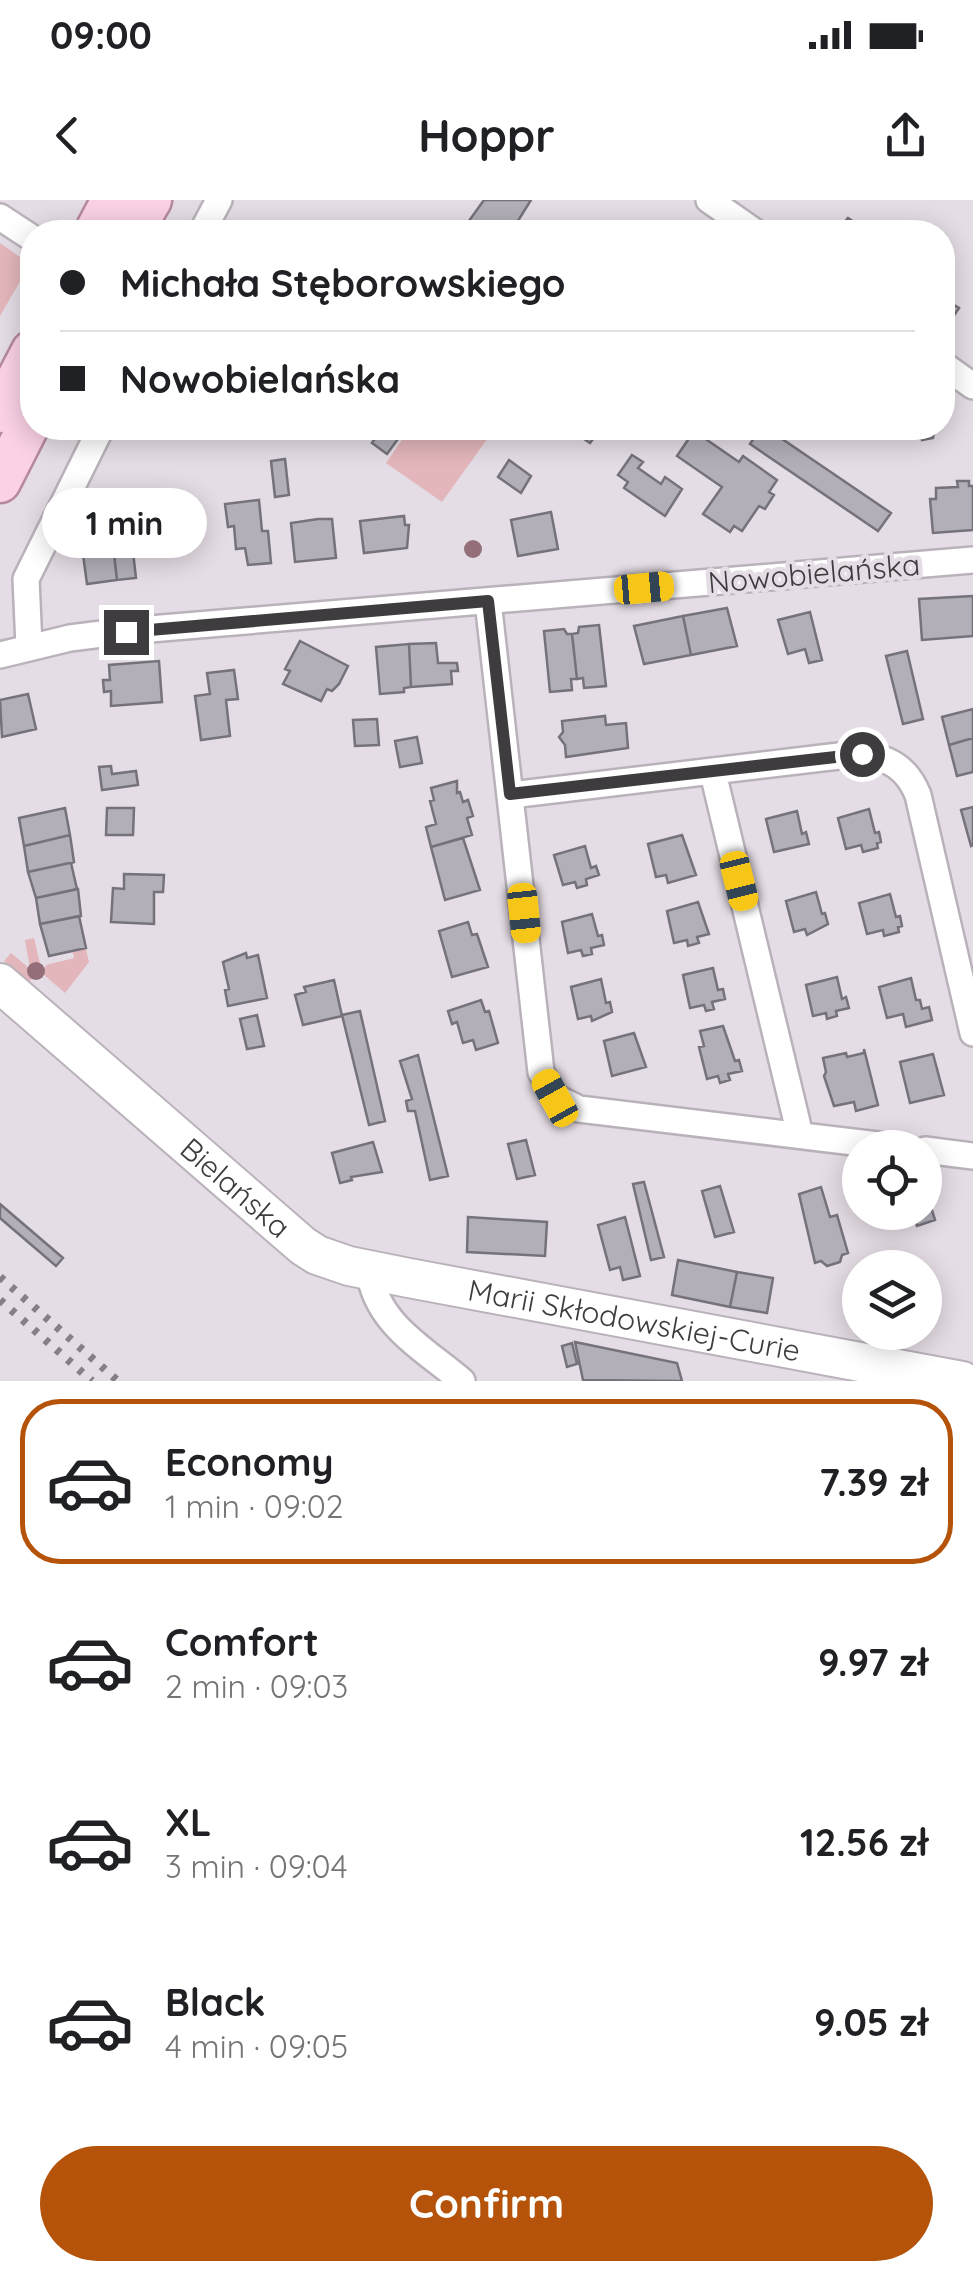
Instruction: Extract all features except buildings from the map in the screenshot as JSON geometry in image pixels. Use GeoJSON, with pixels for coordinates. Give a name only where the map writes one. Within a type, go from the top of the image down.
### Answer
{"type":"FeatureCollection","features":[{"type":"Feature","properties":{"kind":"main road"},"geometry":{"type":"LineString","coordinates":[[0,412],[20,374]]}},
{"type":"Feature","properties":{"kind":"main road"},"geometry":{"type":"LineString","coordinates":[[0,482],[21,440]]}},
{"type":"Feature","properties":{"kind":"street"},"geometry":{"type":"LineString","coordinates":[[709,200],[738,220]]}},
{"type":"Feature","properties":{"kind":"street"},"geometry":{"type":"LineString","coordinates":[[30,646],[26,579],[95,440]]}},
{"type":"Feature","properties":{"kind":"street","name":"Nowobielańska"},"geometry":{"type":"LineString","coordinates":[[0,656],[30,646],[126,632],[973,560]]}},
{"type":"Feature","properties":{"kind":"street"},"geometry":{"type":"LineString","coordinates":[[488,601],[541,1072],[555,1098],[578,1109],[842,1140]]}},
{"type":"Feature","properties":{"kind":"street"},"geometry":{"type":"LineString","coordinates":[[510,794],[862,754],[890,760],[913,783],[923,814],[973,1032]]}},
{"type":"Feature","properties":{"kind":"street"},"geometry":{"type":"LineString","coordinates":[[712,772],[800,1134]]}},
{"type":"Feature","properties":{"kind":"street","name":"Bielańska"},"geometry":{"type":"LineString","coordinates":[[0,984],[303,1246],[331,1260],[369,1270]]}},
{"type":"Feature","properties":{"kind":"street"},"geometry":{"type":"LineString","coordinates":[[942,1152],[973,1156]]}},
{"type":"Feature","properties":{"kind":"street"},"geometry":{"type":"LineString","coordinates":[[369,1270],[374,1297],[384,1315],[462,1381]]}},
{"type":"Feature","properties":{"kind":"street","name":"Marii Skłodowskiej-Curie"},"geometry":{"type":"LineString","coordinates":[[369,1270],[962,1381]]}},
{"type":"Feature","properties":{"kind":"shaded area"},"geometry":{"type":"Polygon","coordinates":[[[0,243],[20,257],[20,281],[0,316],[0,243]]]}},
{"type":"Feature","properties":{"kind":"shaded area"},"geometry":{"type":"Polygon","coordinates":[[[402,440],[486,440],[442,502],[386,463],[402,440]]]}},
{"type":"Feature","properties":{"kind":"shaded area"},"geometry":{"type":"Polygon","coordinates":[[[34,938],[41,968],[29,982],[4,961],[11,953],[30,969],[25,940],[34,938]]]}},
{"type":"Feature","properties":{"kind":"shaded area"},"geometry":{"type":"Polygon","coordinates":[[[86,949],[89,962],[65,993],[43,974],[46,965],[74,958],[73,952],[86,949]]]}},
{"type":"Feature","properties":{"kind":"railway"},"geometry":{"type":"LineString","coordinates":[[0,1277],[118,1381]]}},
{"type":"Feature","properties":{"kind":"railway"},"geometry":{"type":"LineString","coordinates":[[0,1300],[92,1381]]}},
{"type":"Feature","properties":{"kind":"route"},"geometry":{"type":"LineString","coordinates":[[126,632],[488,601],[510,794],[862,754]]}}]}
